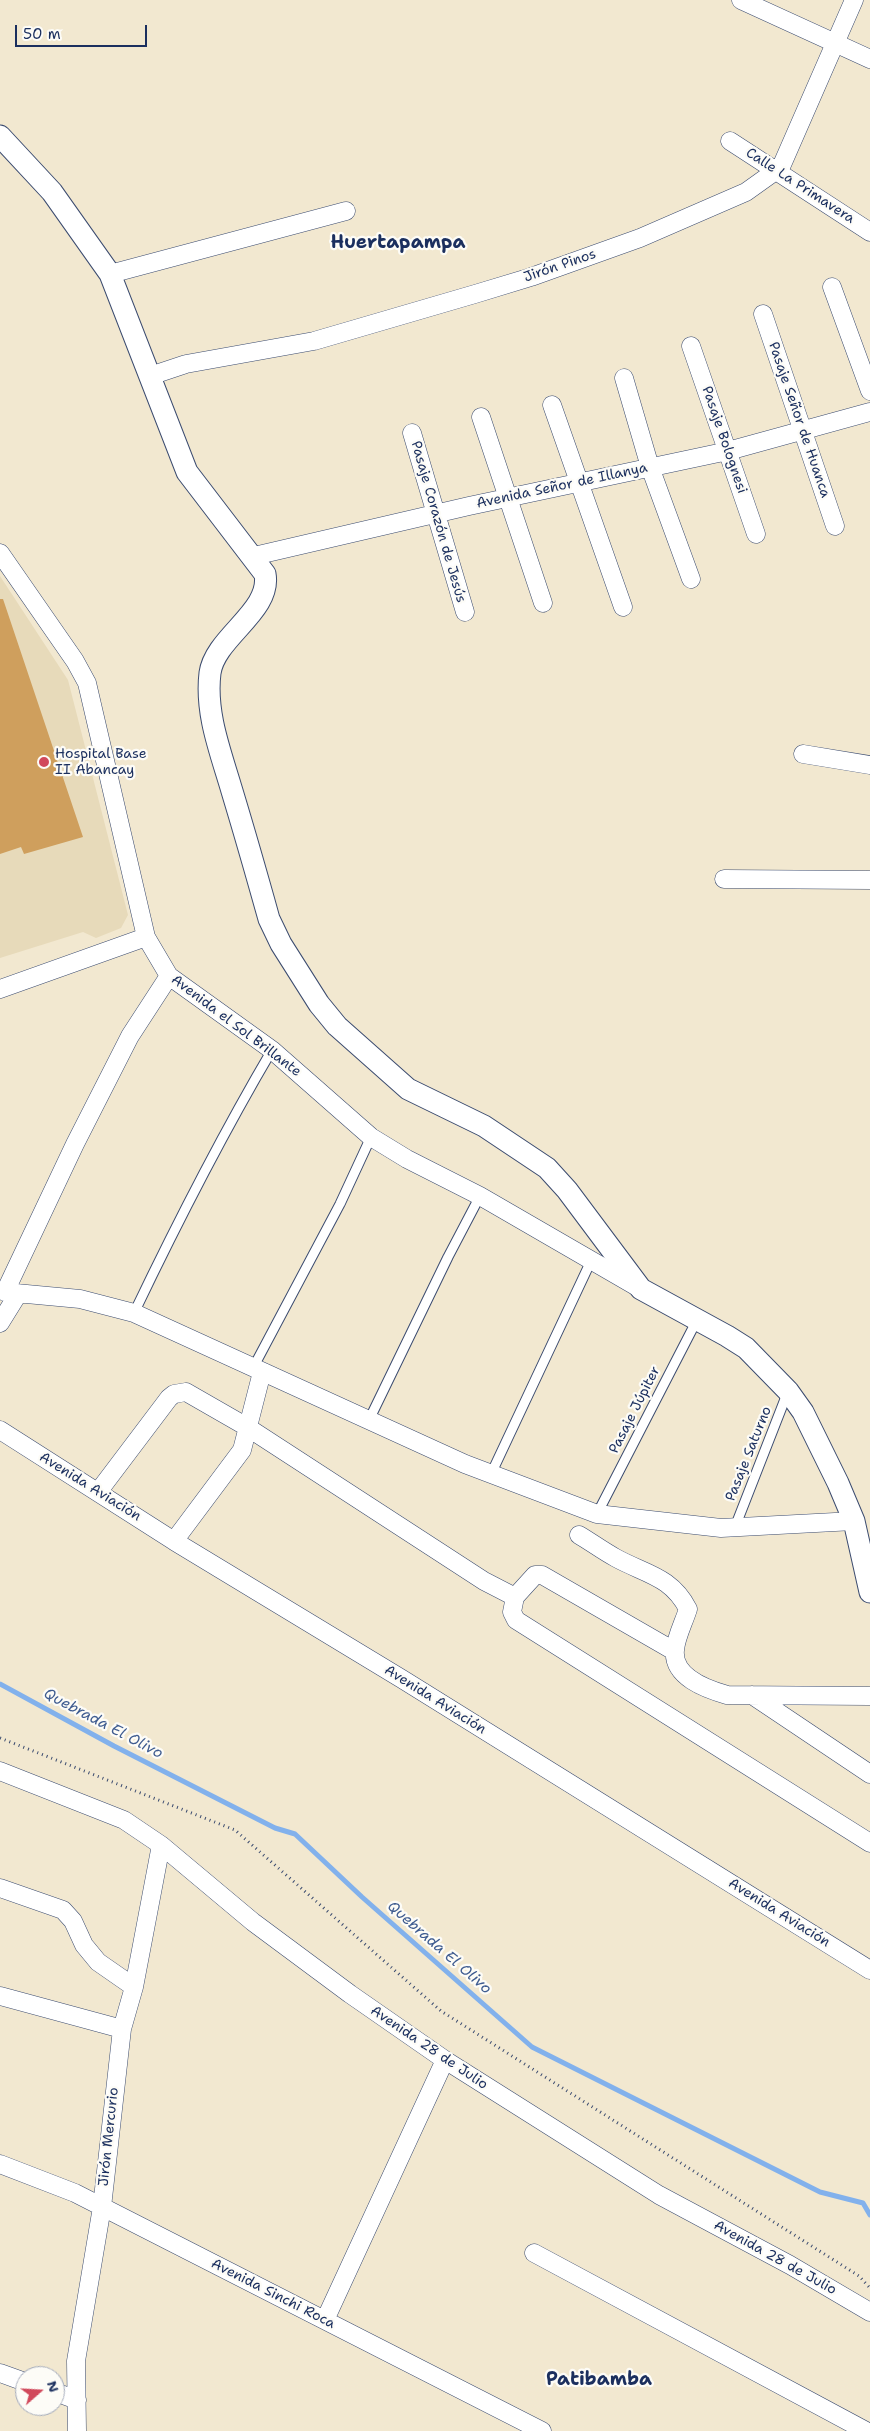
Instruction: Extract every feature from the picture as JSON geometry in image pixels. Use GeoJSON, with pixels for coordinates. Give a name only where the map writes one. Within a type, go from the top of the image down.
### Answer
{"type":"FeatureCollection","features":[{"type":"Feature","properties":{"kind":"street"},"geometry":{"type":"LineString","coordinates":[[741,0],[870,59]]}},
{"type":"Feature","properties":{"kind":"street","name":"Jirón Pinos"},"geometry":{"type":"LineString","coordinates":[[150,376],[186,364],[314,341],[531,277],[586,258],[693,216],[746,192],[777,171],[793,140],[854,0]]}},
{"type":"Feature","properties":{"kind":"street","name":"Calle La Primavera"},"geometry":{"type":"LineString","coordinates":[[730,141],[870,232]]}},
{"type":"Feature","properties":{"kind":"street"},"geometry":{"type":"LineString","coordinates":[[4,147],[52,192],[110,274],[187,472],[254,556],[266,574],[267,583],[255,608],[214,658],[210,673],[210,713],[269,919],[281,944],[319,1004],[337,1026],[408,1089],[484,1126],[547,1168],[567,1190],[641,1289],[746,1348],[788,1391],[803,1412],[838,1483],[854,1521],[870,1592]]}},
{"type":"Feature","properties":{"kind":"street"},"geometry":{"type":"LineString","coordinates":[[110,274],[346,211]]}},
{"type":"Feature","properties":{"kind":"street"},"geometry":{"type":"LineString","coordinates":[[832,287],[870,391]]}},
{"type":"Feature","properties":{"kind":"street","name":"Pasaje Señor de Huanca"},"geometry":{"type":"LineString","coordinates":[[763,314],[835,526]]}},
{"type":"Feature","properties":{"kind":"street","name":"Pasaje Bolognesi"},"geometry":{"type":"LineString","coordinates":[[691,346],[756,534]]}},
{"type":"Feature","properties":{"kind":"street"},"geometry":{"type":"LineString","coordinates":[[624,378],[650,468],[691,579]]}},
{"type":"Feature","properties":{"kind":"street"},"geometry":{"type":"LineString","coordinates":[[552,405],[623,607]]}},
{"type":"Feature","properties":{"kind":"street","name":"Avenida Señor de Illanya"},"geometry":{"type":"LineString","coordinates":[[254,556],[507,498],[728,451],[870,412]]}},
{"type":"Feature","properties":{"kind":"street"},"geometry":{"type":"LineString","coordinates":[[481,417],[544,603]]}},
{"type":"Feature","properties":{"kind":"street","name":"Pasaje Corazón de Jesús"},"geometry":{"type":"LineString","coordinates":[[412,433],[465,612]]}},
{"type":"Feature","properties":{"kind":"street","name":"Avenida el Sol Brillante"},"geometry":{"type":"LineString","coordinates":[[0,553],[75,661],[87,683],[146,937],[169,976],[272,1050],[371,1137],[407,1159],[480,1196],[641,1289]]}},
{"type":"Feature","properties":{"kind":"street"},"geometry":{"type":"LineString","coordinates":[[803,754],[870,765]]}},
{"type":"Feature","properties":{"kind":"street"},"geometry":{"type":"LineString","coordinates":[[724,879],[870,880]]}},
{"type":"Feature","properties":{"kind":"street"},"geometry":{"type":"LineString","coordinates":[[0,989],[146,937]]}},
{"type":"Feature","properties":{"kind":"street"},"geometry":{"type":"LineString","coordinates":[[169,976],[130,1036],[75,1144],[5,1292],[80,1299],[134,1313],[491,1474],[597,1514],[721,1528],[854,1521]]}},
{"type":"Feature","properties":{"kind":"street"},"geometry":{"type":"LineString","coordinates":[[0,1323],[18,1294]]}},
{"type":"Feature","properties":{"kind":"street"},"geometry":{"type":"LineString","coordinates":[[174,1541],[242,1450],[258,1370]]}},
{"type":"Feature","properties":{"kind":"street"},"geometry":{"type":"LineString","coordinates":[[98,1492],[174,1394],[186,1392],[247,1427],[484,1580],[515,1596]]}},
{"type":"Feature","properties":{"kind":"street","name":"Avenida Aviación"},"geometry":{"type":"LineString","coordinates":[[0,1430],[174,1541],[410,1684],[870,1970]]}},
{"type":"Feature","properties":{"kind":"street"},"geometry":{"type":"LineString","coordinates":[[579,1535],[616,1558],[666,1582],[680,1595],[688,1609],[674,1651],[678,1667],[689,1679],[709,1690],[727,1694],[870,1696]]}},
{"type":"Feature","properties":{"kind":"street"},"geometry":{"type":"LineString","coordinates":[[674,1651],[540,1574],[535,1575],[515,1596],[512,1612],[516,1620],[870,1843]]}},
{"type":"Feature","properties":{"kind":"street"},"geometry":{"type":"LineString","coordinates":[[752,1695],[870,1774]]}},
{"type":"Feature","properties":{"kind":"street","name":"Avenida 28 de Julio"},"geometry":{"type":"LineString","coordinates":[[0,1771],[108,1811],[162,1845],[260,1928],[445,2060],[659,2195],[790,2265],[870,2312]]}},
{"type":"Feature","properties":{"kind":"street","name":"Jirón Mercurio"},"geometry":{"type":"LineString","coordinates":[[77,2431],[76,2361],[102,2207],[122,2029],[134,1987],[162,1845]]}},
{"type":"Feature","properties":{"kind":"street"},"geometry":{"type":"LineString","coordinates":[[0,1888],[63,1910],[73,1922],[84,1945],[98,1962],[134,1987]]}},
{"type":"Feature","properties":{"kind":"street"},"geometry":{"type":"LineString","coordinates":[[0,1996],[122,2029]]}},
{"type":"Feature","properties":{"kind":"street"},"geometry":{"type":"LineString","coordinates":[[325,2320],[445,2060]]}},
{"type":"Feature","properties":{"kind":"street","name":"Avenida Sinchi Roca"},"geometry":{"type":"LineString","coordinates":[[0,2164],[75,2193],[542,2431]]}},
{"type":"Feature","properties":{"kind":"street"},"geometry":{"type":"LineString","coordinates":[[534,2253],[866,2431]]}},
{"type":"Feature","properties":{"kind":"street"},"geometry":{"type":"LineString","coordinates":[[0,2373],[15,2378]]}},
{"type":"Feature","properties":{"kind":"street"},"geometry":{"type":"LineString","coordinates":[[65,2396],[77,2400]]}},
{"type":"Feature","properties":{"kind":"lane"},"geometry":{"type":"LineString","coordinates":[[134,1313],[181,1216],[243,1099],[272,1050]]}},
{"type":"Feature","properties":{"kind":"lane"},"geometry":{"type":"LineString","coordinates":[[258,1370],[371,1137]]}},
{"type":"Feature","properties":{"kind":"lane"},"geometry":{"type":"LineString","coordinates":[[369,1420],[448,1257],[480,1196]]}},
{"type":"Feature","properties":{"kind":"lane"},"geometry":{"type":"LineString","coordinates":[[491,1474],[591,1261]]}},
{"type":"Feature","properties":{"kind":"lane","name":"Pasaje Júpiter"},"geometry":{"type":"LineString","coordinates":[[597,1514],[697,1320]]}},
{"type":"Feature","properties":{"kind":"lane","name":"Pasaje Saturno"},"geometry":{"type":"LineString","coordinates":[[734,1527],[788,1391]]}},
{"type":"Feature","properties":{"kind":"path"},"geometry":{"type":"LineString","coordinates":[[0,1738],[235,1830],[441,2011],[859,2276],[870,2288]]}},
{"type":"Feature","properties":{"kind":"shaded area","name":"Hospital Base II Abancay"},"geometry":{"type":"Polygon","coordinates":[[[0,576],[68,680],[128,915],[121,928],[96,938],[83,932],[0,958],[0,576]]]}},
{"type":"Feature","properties":{"kind":"building"},"geometry":{"type":"Polygon","coordinates":[[[0,599],[3,599],[83,837],[24,854],[21,847],[0,854],[0,599]]]}},
{"type":"Feature","properties":{"kind":"waterway","name":"Quebrada El Olivo"},"geometry":{"type":"LineString","coordinates":[[0,1684],[114,1746],[275,1828],[295,1834],[362,1897],[532,2047],[820,2192],[863,2203],[870,2215]]}},
{"type":"Feature","properties":{"kind":"place","name":"Hospital Base II Abancay"},"geometry":{"type":"Point","coordinates":[44,762]}},
{"type":"Feature","properties":{"kind":"district","name":"Huertapampa"},"geometry":{"type":"Point","coordinates":[398,243]}},
{"type":"Feature","properties":{"kind":"district","name":"Patibamba"},"geometry":{"type":"Point","coordinates":[599,2380]}}]}
